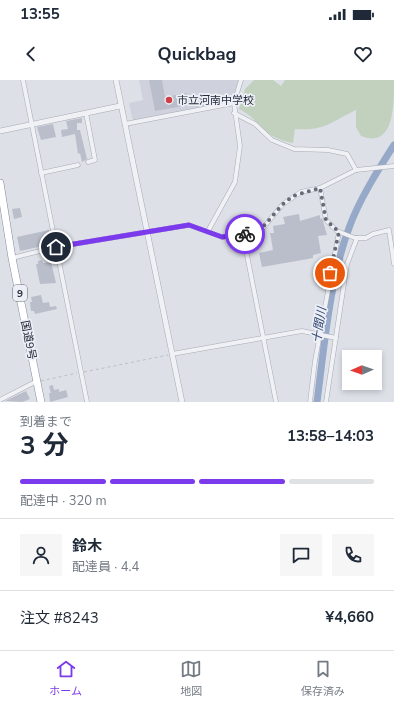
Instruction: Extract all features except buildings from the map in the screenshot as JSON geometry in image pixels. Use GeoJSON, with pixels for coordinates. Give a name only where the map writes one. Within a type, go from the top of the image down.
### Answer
{"type":"FeatureCollection","features":[{"type":"Feature","properties":{"kind":"highway","name":"国道9号"},"geometry":{"type":"LineString","coordinates":[[0,183],[2,213],[38,381],[41,402]]}},
{"type":"Feature","properties":{"kind":"street"},"geometry":{"type":"LineString","coordinates":[[23,80],[87,402]]}},
{"type":"Feature","properties":{"kind":"street"},"geometry":{"type":"LineString","coordinates":[[116,80],[146,233],[182,402]]}},
{"type":"Feature","properties":{"kind":"street"},"geometry":{"type":"LineString","coordinates":[[208,231],[235,182],[240,146],[234,113],[234,103],[241,80]]}},
{"type":"Feature","properties":{"kind":"street"},"geometry":{"type":"LineString","coordinates":[[125,124],[234,103]]}},
{"type":"Feature","properties":{"kind":"street"},"geometry":{"type":"LineString","coordinates":[[0,131],[120,106]]}},
{"type":"Feature","properties":{"kind":"street"},"geometry":{"type":"LineString","coordinates":[[86,113],[95,160],[88,162]]}},
{"type":"Feature","properties":{"kind":"street"},"geometry":{"type":"LineString","coordinates":[[234,113],[255,124],[272,140],[294,149],[328,150],[347,154],[356,170]]}},
{"type":"Feature","properties":{"kind":"street"},"geometry":{"type":"LineString","coordinates":[[41,173],[78,165]]}},
{"type":"Feature","properties":{"kind":"street"},"geometry":{"type":"LineString","coordinates":[[12,258],[56,247],[189,225],[222,237],[243,235],[262,228],[283,204],[293,196],[320,188],[356,170],[372,167],[393,166]]}},
{"type":"Feature","properties":{"kind":"street"},"geometry":{"type":"LineString","coordinates":[[320,188],[326,220],[340,232],[356,238],[366,238],[373,234],[389,230],[394,264]]}},
{"type":"Feature","properties":{"kind":"street"},"geometry":{"type":"LineString","coordinates":[[310,402],[320,335],[340,232]]}},
{"type":"Feature","properties":{"kind":"street"},"geometry":{"type":"LineString","coordinates":[[243,235],[276,402]]}},
{"type":"Feature","properties":{"kind":"street"},"geometry":{"type":"LineString","coordinates":[[326,402],[334,337],[348,264],[356,238]]}},
{"type":"Feature","properties":{"kind":"street"},"geometry":{"type":"LineString","coordinates":[[172,354],[264,339],[302,331],[334,337]]}},
{"type":"Feature","properties":{"kind":"street"},"geometry":{"type":"LineString","coordinates":[[0,400],[38,381]]}},
{"type":"Feature","properties":{"kind":"path"},"geometry":{"type":"LineString","coordinates":[[38,381],[172,354]]}},
{"type":"Feature","properties":{"kind":"shaded area"},"geometry":{"type":"Polygon","coordinates":[[[139,80],[239,81],[232,102],[133,121],[129,103],[143,100],[139,80]]]}},
{"type":"Feature","properties":{"kind":"green space"},"geometry":{"type":"Polygon","coordinates":[[[254,80],[273,80],[281,86],[285,80],[394,80],[390,123],[386,131],[380,137],[372,138],[361,136],[356,127],[356,110],[321,127],[314,129],[295,129],[293,143],[282,140],[266,132],[252,117],[239,109],[245,89],[254,80]]]}},
{"type":"Feature","properties":{"kind":"waterway","name":"十間川"},"geometry":{"type":"LineString","coordinates":[[317,402],[328,314],[342,248],[353,217],[363,196],[394,145]]}},
{"type":"Feature","properties":{"kind":"way so far"},"geometry":{"type":"LineString","coordinates":[[245,234],[262,228],[270,221],[283,204],[293,196],[301,192],[320,188],[326,220],[339,232],[330,273]]}},
{"type":"Feature","properties":{"kind":"place","name":"市立河南中学校"},"geometry":{"type":"Point","coordinates":[169,100]}},
{"type":"Feature","properties":{"kind":"route"},"geometry":{"type":"LineString","coordinates":[[56,247],[189,225],[194,225],[214,235],[222,237],[245,234]]}}]}
